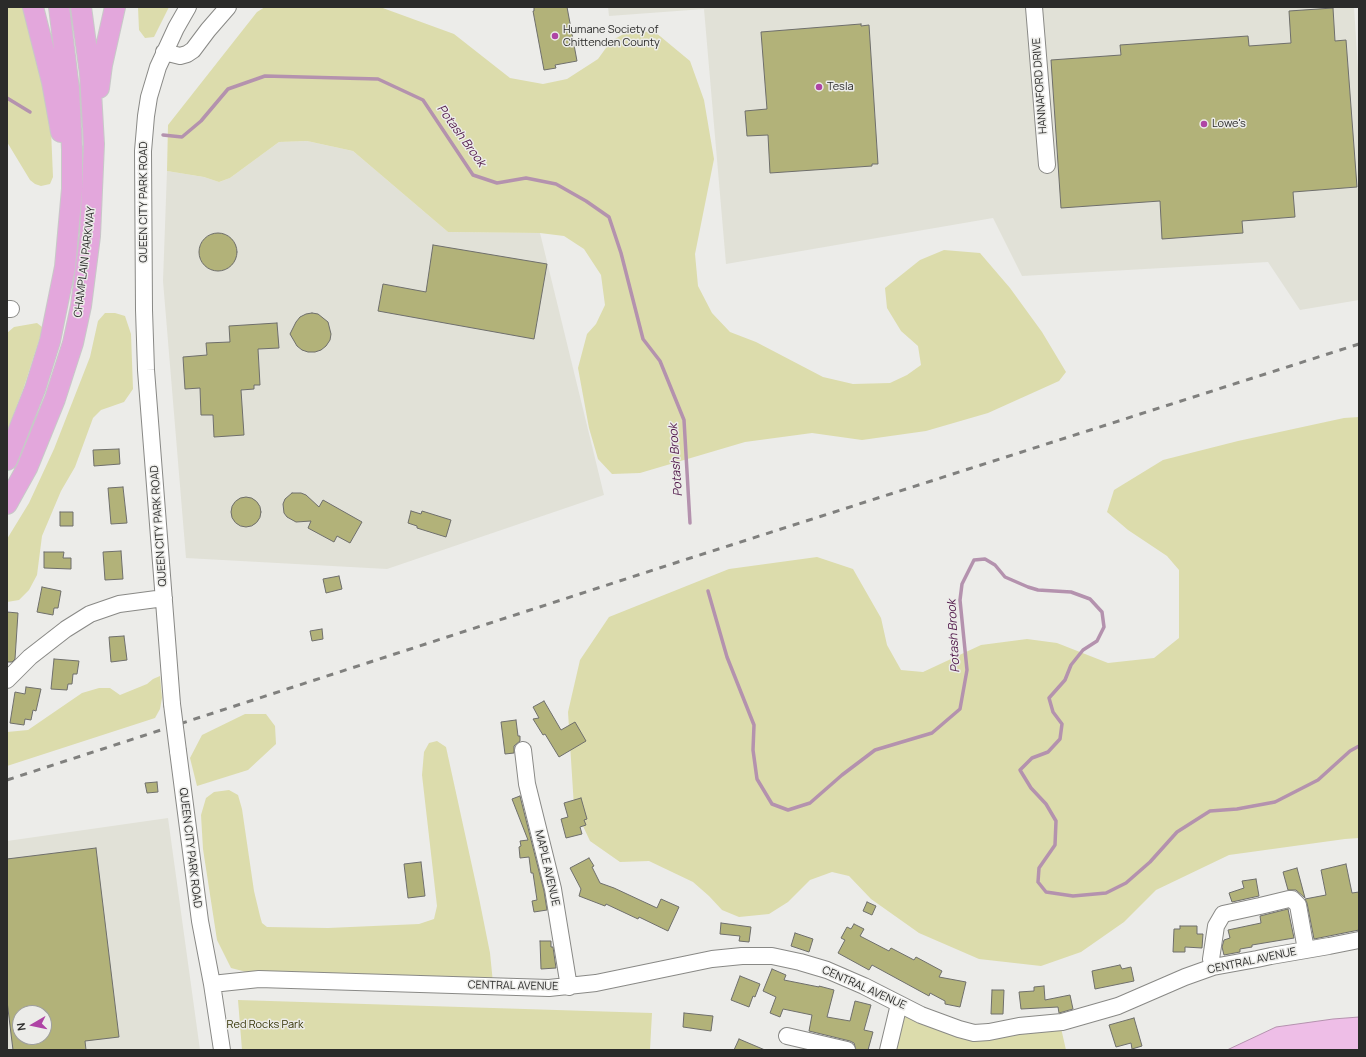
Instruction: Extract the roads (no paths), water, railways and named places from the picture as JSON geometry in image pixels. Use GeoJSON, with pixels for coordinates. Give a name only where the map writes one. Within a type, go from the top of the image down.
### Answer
{"type":"FeatureCollection","features":[{"type":"Feature","properties":{"kind":"main road"},"geometry":{"type":"LineString","coordinates":[[33,7],[52,82],[72,189]]}},
{"type":"Feature","properties":{"kind":"main road","name":"CHAMPLAIN PARKWAY"},"geometry":{"type":"LineString","coordinates":[[7,460],[36,389],[50,341],[65,267],[72,189],[70,103],[59,7]]}},
{"type":"Feature","properties":{"kind":"main road","name":"CHAMPLAIN PARKWAY"},"geometry":{"type":"LineString","coordinates":[[7,504],[27,468],[55,399],[73,343],[81,306],[90,236],[94,144],[90,74],[81,7]]}},
{"type":"Feature","properties":{"kind":"main road"},"geometry":{"type":"LineString","coordinates":[[94,144],[100,82],[115,7]]}},
{"type":"Feature","properties":{"kind":"street","name":"QUEEN CITY PARK ROAD"},"geometry":{"type":"LineString","coordinates":[[188,7],[164,52],[153,82],[146,116],[143,151],[144,326],[146,370],[172,704],[200,921],[212,984],[222,1050]]}},
{"type":"Feature","properties":{"kind":"street"},"geometry":{"type":"LineString","coordinates":[[164,52],[180,56],[193,50],[228,7]]}},
{"type":"Feature","properties":{"kind":"street","name":"HANNAFORD DRIVE"},"geometry":{"type":"LineString","coordinates":[[1034,7],[1047,165]]}},
{"type":"Feature","properties":{"kind":"street"},"geometry":{"type":"LineString","coordinates":[[7,680],[30,656],[66,629],[90,614],[119,604],[164,598]]}},
{"type":"Feature","properties":{"kind":"street","name":"MAPLE AVENUE"},"geometry":{"type":"LineString","coordinates":[[522,750],[527,784],[553,889],[569,986]]}},
{"type":"Feature","properties":{"kind":"street"},"geometry":{"type":"LineString","coordinates":[[1213,967],[1211,959],[1216,926],[1223,914],[1289,899],[1292,899],[1298,906],[1306,950]]}},
{"type":"Feature","properties":{"kind":"street","name":"CENTRAL AVENUE"},"geometry":{"type":"LineString","coordinates":[[212,984],[259,979],[549,988],[596,983],[712,959],[742,956],[772,956],[827,970],[864,986],[927,1018],[974,1033],[990,1032],[1019,1026],[1062,1022],[1118,1006],[1185,977],[1213,967],[1359,940]]}},
{"type":"Feature","properties":{"kind":"street"},"geometry":{"type":"LineString","coordinates":[[888,1050],[900,1004]]}},
{"type":"Feature","properties":{"kind":"street"},"geometry":{"type":"LineString","coordinates":[[787,1036],[847,1050]]}},
{"type":"Feature","properties":{"kind":"waterway","name":"Potash Brook"},"geometry":{"type":"LineString","coordinates":[[163,135],[182,137],[201,121],[228,89],[265,76],[378,79],[423,100],[473,175],[497,183],[526,178],[556,184],[586,201],[609,217],[621,253],[643,339],[660,361],[684,420],[690,523]]}},
{"type":"Feature","properties":{"kind":"waterway","name":"Potash Brook"},"geometry":{"type":"LineString","coordinates":[[7,98],[30,112]]}},
{"type":"Feature","properties":{"kind":"waterway","name":"Potash Brook"},"geometry":{"type":"LineString","coordinates":[[708,591],[727,657],[754,725],[753,750],[757,779],[772,804],[788,810],[810,803],[842,775],[875,750],[932,733],[960,709],[967,670],[960,600],[962,584],[974,560],[985,559],[995,565],[1005,577],[1028,587],[1038,590],[1071,592],[1090,599],[1102,612],[1104,627],[1097,641],[1083,650],[1071,665],[1065,680],[1049,698],[1053,712],[1062,724],[1060,739],[1048,752],[1032,758],[1020,770],[1031,788],[1046,804],[1056,821],[1055,845],[1039,868],[1038,882],[1046,892],[1073,896],[1106,893],[1126,883],[1150,862],[1177,832],[1210,811],[1237,809],[1275,802],[1318,780],[1350,751],[1359,746]]}},
{"type":"Feature","properties":{"kind":"railway"},"geometry":{"type":"LineString","coordinates":[[7,780],[678,562],[1359,344]]}},
{"type":"Feature","properties":{"kind":"place","name":"Humane Society of Chittenden County"},"geometry":{"type":"Point","coordinates":[555,36]}},
{"type":"Feature","properties":{"kind":"place","name":"Tesla"},"geometry":{"type":"Point","coordinates":[819,87]}},
{"type":"Feature","properties":{"kind":"place","name":"Lowe's"},"geometry":{"type":"Point","coordinates":[1204,124]}},
{"type":"Feature","properties":{"kind":"park label","name":"Red Rocks Park"},"geometry":{"type":"Point","coordinates":[265,1025]}}]}
